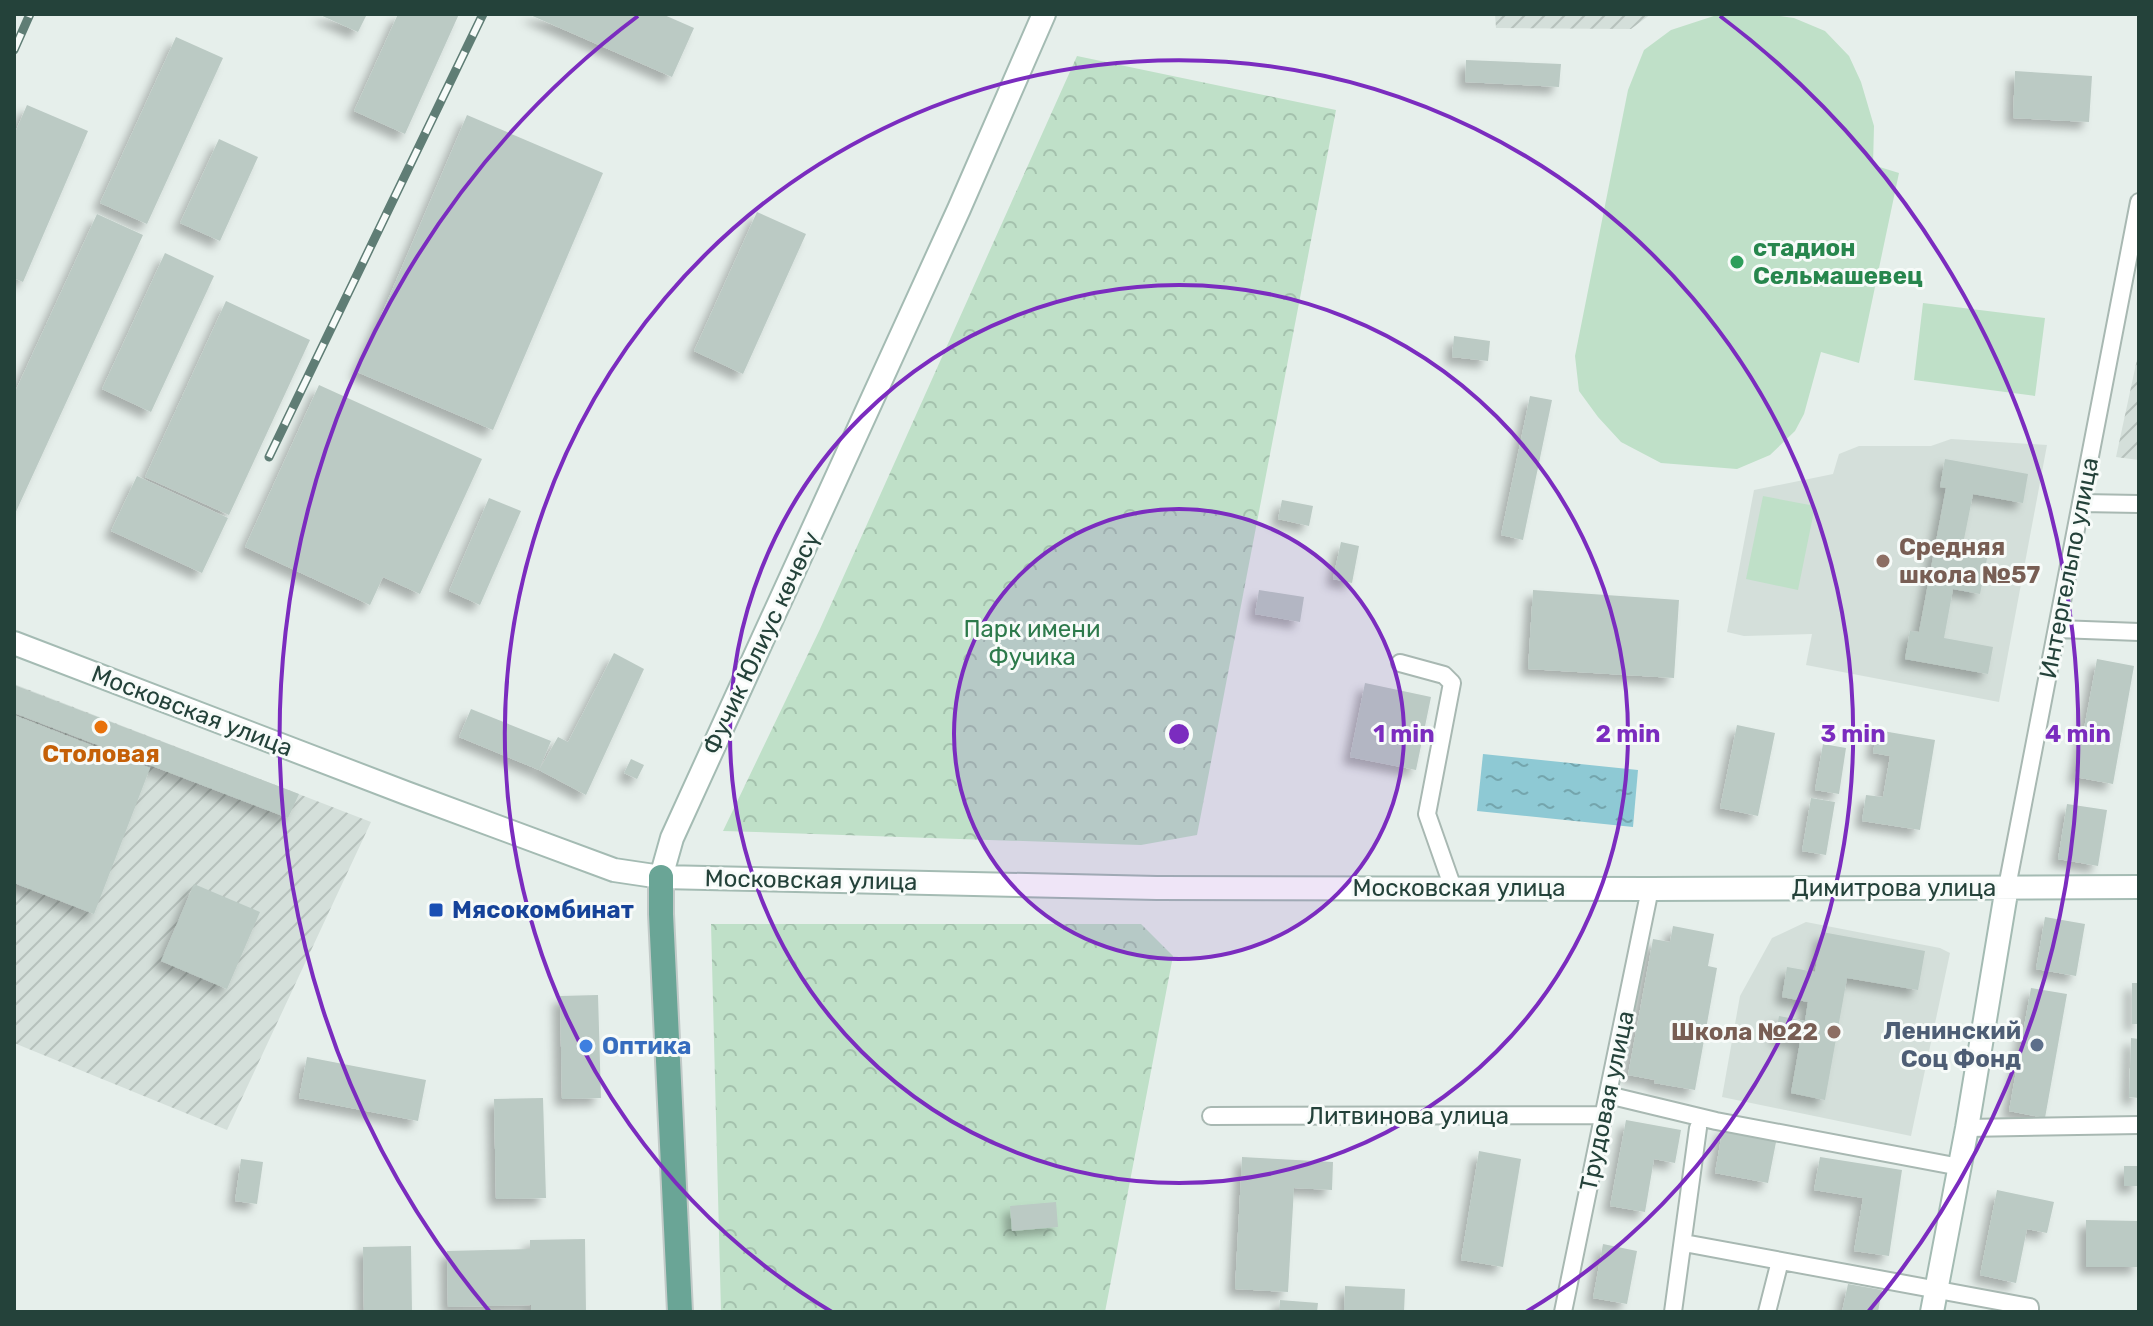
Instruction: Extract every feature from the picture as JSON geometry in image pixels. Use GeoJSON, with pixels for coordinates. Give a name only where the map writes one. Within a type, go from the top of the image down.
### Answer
{"type":"FeatureCollection","features":[{"type":"Feature","properties":{"kind":"main road","name":"Фучик Юлиус көчөсү"},"geometry":{"type":"LineString","coordinates":[[680,1312],[661,877],[672,838],[959,209],[1044,14]]}},
{"type":"Feature","properties":{"kind":"main road","name":"Московская улица"},"geometry":{"type":"LineString","coordinates":[[14,643],[614,870],[661,877],[1157,888],[1650,889]]}},
{"type":"Feature","properties":{"kind":"main road","name":"Интергельпо улица"},"geometry":{"type":"LineString","coordinates":[[1932,1312],[1967,1128],[2007,887]]}},
{"type":"Feature","properties":{"kind":"main road","name":"Димитрова улица"},"geometry":{"type":"LineString","coordinates":[[1650,889],[2139,887]]}},
{"type":"Feature","properties":{"kind":"street","name":"Интергельпо улица"},"geometry":{"type":"LineString","coordinates":[[2007,887],[2081,503],[2133,273],[2139,202]]}},
{"type":"Feature","properties":{"kind":"street"},"geometry":{"type":"LineString","coordinates":[[2081,503],[2139,504]]}},
{"type":"Feature","properties":{"kind":"street"},"geometry":{"type":"LineString","coordinates":[[2058,629],[2139,632]]}},
{"type":"Feature","properties":{"kind":"street"},"geometry":{"type":"LineString","coordinates":[[1400,663],[1444,675],[1452,683],[1427,814],[1453,888]]}},
{"type":"Feature","properties":{"kind":"street","name":"Трудовая улица"},"geometry":{"type":"LineString","coordinates":[[1563,1312],[1650,889]]}},
{"type":"Feature","properties":{"kind":"street"},"geometry":{"type":"LineString","coordinates":[[1608,1095],[1716,1121],[1960,1167]]}},
{"type":"Feature","properties":{"kind":"street","name":"Литвинова улица"},"geometry":{"type":"LineString","coordinates":[[1211,1116],[1604,1115]]}},
{"type":"Feature","properties":{"kind":"street"},"geometry":{"type":"LineString","coordinates":[[1967,1128],[2139,1125]]}},
{"type":"Feature","properties":{"kind":"street"},"geometry":{"type":"LineString","coordinates":[[1673,1312],[1698,1128]]}},
{"type":"Feature","properties":{"kind":"street"},"geometry":{"type":"LineString","coordinates":[[1684,1243],[2030,1307],[2030,1312]]}},
{"type":"Feature","properties":{"kind":"street"},"geometry":{"type":"LineString","coordinates":[[1767,1312],[1780,1261]]}},
{"type":"Feature","properties":{"kind":"shaded area"},"geometry":{"type":"Polygon","coordinates":[[[1495,14],[1651,14],[1631,29],[1496,28],[1495,14]]]}},
{"type":"Feature","properties":{"kind":"shaded area"},"geometry":{"type":"Polygon","coordinates":[[[2139,350],[2139,460],[2116,457],[2139,350]]]}},
{"type":"Feature","properties":{"kind":"shaded area","name":"Средняя школа №57"},"geometry":{"type":"Polygon","coordinates":[[[1951,439],[2047,445],[1999,702],[1806,665],[1812,634],[1744,636],[1727,632],[1754,490],[1833,474],[1839,454],[1859,446],[1931,446],[1951,439]]]}},
{"type":"Feature","properties":{"kind":"shaded area"},"geometry":{"type":"Polygon","coordinates":[[[14,684],[371,822],[227,1130],[14,1043],[14,684]]]}},
{"type":"Feature","properties":{"kind":"shaded area","name":"Школа №22"},"geometry":{"type":"Polygon","coordinates":[[[1806,922],[1940,948],[1950,953],[1911,1136],[1722,1097],[1740,996],[1772,938],[1806,922]]]}},
{"type":"Feature","properties":{"kind":"green space","name":"стадион Сельмашевец"},"geometry":{"type":"Polygon","coordinates":[[[1720,14],[1794,18],[1825,31],[1849,56],[1861,82],[1874,126],[1873,165],[1899,173],[1859,363],[1821,352],[1804,414],[1795,431],[1770,455],[1737,469],[1661,463],[1621,442],[1579,391],[1575,356],[1628,90],[1644,50],[1671,30],[1720,14]]]}},
{"type":"Feature","properties":{"kind":"green space","name":"Парк имени Фучика"},"geometry":{"type":"Polygon","coordinates":[[[1077,56],[1336,110],[1197,835],[1141,845],[723,831],[820,629],[1077,56]]]}},
{"type":"Feature","properties":{"kind":"green space"},"geometry":{"type":"Polygon","coordinates":[[[1923,303],[2045,318],[2035,396],[1914,380],[1923,303]]]}},
{"type":"Feature","properties":{"kind":"green space"},"geometry":{"type":"Polygon","coordinates":[[[1763,496],[1815,506],[1798,590],[1746,579],[1763,496]]]}},
{"type":"Feature","properties":{"kind":"green space"},"geometry":{"type":"Polygon","coordinates":[[[711,924],[1141,924],[1173,956],[1105,1312],[721,1312],[711,924]]]}},
{"type":"Feature","properties":{"kind":"water"},"geometry":{"type":"Polygon","coordinates":[[[1483,754],[1638,770],[1633,827],[1477,811],[1483,754]]]}},
{"type":"Feature","properties":{"kind":"building"},"geometry":{"type":"Polygon","coordinates":[[[318,14],[367,14],[358,32],[318,14]]]}},
{"type":"Feature","properties":{"kind":"building"},"geometry":{"type":"Polygon","coordinates":[[[398,14],[459,14],[405,134],[354,111],[398,14]]]}},
{"type":"Feature","properties":{"kind":"building"},"geometry":{"type":"Polygon","coordinates":[[[528,14],[662,14],[694,28],[672,77],[528,14]]]}},
{"type":"Feature","properties":{"kind":"building"},"geometry":{"type":"Polygon","coordinates":[[[176,37],[223,58],[147,224],[100,203],[176,37]]]}},
{"type":"Feature","properties":{"kind":"building"},"geometry":{"type":"Polygon","coordinates":[[[1466,60],[1561,64],[1559,87],[1465,82],[1466,60]]]}},
{"type":"Feature","properties":{"kind":"building"},"geometry":{"type":"Polygon","coordinates":[[[2015,71],[2092,76],[2089,122],[2013,118],[2015,71]]]}},
{"type":"Feature","properties":{"kind":"building"},"geometry":{"type":"Polygon","coordinates":[[[27,105],[88,131],[23,282],[14,278],[14,135],[27,105]]]}},
{"type":"Feature","properties":{"kind":"building"},"geometry":{"type":"Polygon","coordinates":[[[467,115],[603,173],[493,430],[357,372],[467,115]]]}},
{"type":"Feature","properties":{"kind":"building"},"geometry":{"type":"Polygon","coordinates":[[[219,139],[258,157],[220,241],[180,223],[219,139]]]}},
{"type":"Feature","properties":{"kind":"building"},"geometry":{"type":"Polygon","coordinates":[[[757,212],[806,234],[743,374],[694,351],[757,212]]]}},
{"type":"Feature","properties":{"kind":"building"},"geometry":{"type":"Polygon","coordinates":[[[97,214],[143,235],[14,516],[14,394],[97,214]]]}},
{"type":"Feature","properties":{"kind":"building"},"geometry":{"type":"Polygon","coordinates":[[[165,253],[214,276],[151,412],[102,389],[165,253]]]}},
{"type":"Feature","properties":{"kind":"building"},"geometry":{"type":"Polygon","coordinates":[[[226,301],[310,340],[229,515],[145,477],[226,301]]]}},
{"type":"Feature","properties":{"kind":"building"},"geometry":{"type":"Polygon","coordinates":[[[1454,336],[1490,341],[1488,361],[1452,357],[1454,336]]]}},
{"type":"Feature","properties":{"kind":"building"},"geometry":{"type":"Polygon","coordinates":[[[319,385],[482,459],[420,594],[383,577],[370,605],[245,547],[319,385]]]}},
{"type":"Feature","properties":{"kind":"building"},"geometry":{"type":"Polygon","coordinates":[[[1530,396],[1552,400],[1523,540],[1501,535],[1530,396]]]}},
{"type":"Feature","properties":{"kind":"building","name":"Средняя школа №57"},"geometry":{"type":"Polygon","coordinates":[[[1945,459],[2028,474],[2023,503],[1973,494],[1964,539],[1990,543],[1980,594],[1953,589],[1944,638],[1993,647],[1988,674],[1905,659],[1910,631],[1919,632],[1946,488],[1940,487],[1945,459]]]}},
{"type":"Feature","properties":{"kind":"building"},"geometry":{"type":"Polygon","coordinates":[[[137,476],[228,518],[202,573],[111,531],[137,476]]]}},
{"type":"Feature","properties":{"kind":"building"},"geometry":{"type":"Polygon","coordinates":[[[489,498],[521,511],[480,605],[449,591],[489,498]]]}},
{"type":"Feature","properties":{"kind":"building"},"geometry":{"type":"Polygon","coordinates":[[[1282,500],[1313,506],[1309,526],[1278,519],[1282,500]]]}},
{"type":"Feature","properties":{"kind":"building"},"geometry":{"type":"Polygon","coordinates":[[[1341,542],[1359,546],[1352,583],[1333,579],[1341,542]]]}},
{"type":"Feature","properties":{"kind":"building"},"geometry":{"type":"Polygon","coordinates":[[[1259,590],[1304,597],[1300,622],[1255,614],[1259,590]]]}},
{"type":"Feature","properties":{"kind":"building"},"geometry":{"type":"Polygon","coordinates":[[[1533,590],[1679,600],[1674,678],[1528,669],[1533,590]]]}},
{"type":"Feature","properties":{"kind":"building"},"geometry":{"type":"Polygon","coordinates":[[[614,653],[644,669],[586,795],[539,770],[558,737],[568,742],[614,653]]]}},
{"type":"Feature","properties":{"kind":"building"},"geometry":{"type":"Polygon","coordinates":[[[2097,659],[2134,666],[2113,784],[2075,777],[2097,659]]]}},
{"type":"Feature","properties":{"kind":"building"},"geometry":{"type":"Polygon","coordinates":[[[1365,683],[1431,697],[1416,770],[1350,757],[1365,683]]]}},
{"type":"Feature","properties":{"kind":"building"},"geometry":{"type":"Polygon","coordinates":[[[14,685],[299,794],[288,818],[14,713],[14,685]]]}},
{"type":"Feature","properties":{"kind":"building"},"geometry":{"type":"Polygon","coordinates":[[[471,709],[551,741],[539,770],[459,737],[471,709]]]}},
{"type":"Feature","properties":{"kind":"building"},"geometry":{"type":"Polygon","coordinates":[[[14,715],[150,768],[94,914],[14,883],[14,715]]]}},
{"type":"Feature","properties":{"kind":"building"},"geometry":{"type":"Polygon","coordinates":[[[1737,725],[1775,733],[1758,816],[1720,808],[1737,725]]]}},
{"type":"Feature","properties":{"kind":"building"},"geometry":{"type":"Polygon","coordinates":[[[1877,730],[1935,740],[1920,830],[1862,821],[1866,795],[1883,797],[1890,756],[1873,753],[1877,730]]]}},
{"type":"Feature","properties":{"kind":"building"},"geometry":{"type":"Polygon","coordinates":[[[1823,744],[1846,748],[1839,794],[1815,790],[1823,744]]]}},
{"type":"Feature","properties":{"kind":"building"},"geometry":{"type":"Polygon","coordinates":[[[631,759],[644,765],[637,779],[624,773],[631,759]]]}},
{"type":"Feature","properties":{"kind":"building"},"geometry":{"type":"Polygon","coordinates":[[[1811,798],[1835,802],[1826,855],[1802,851],[1811,798]]]}},
{"type":"Feature","properties":{"kind":"building"},"geometry":{"type":"Polygon","coordinates":[[[2067,804],[2107,810],[2098,866],[2058,859],[2067,804]]]}},
{"type":"Feature","properties":{"kind":"building"},"geometry":{"type":"Polygon","coordinates":[[[194,884],[260,912],[227,989],[161,961],[194,884]]]}},
{"type":"Feature","properties":{"kind":"building"},"geometry":{"type":"Polygon","coordinates":[[[2045,917],[2085,924],[2076,976],[2036,969],[2045,917]]]}},
{"type":"Feature","properties":{"kind":"building"},"geometry":{"type":"Polygon","coordinates":[[[1673,926],[1714,934],[1708,966],[1717,968],[1695,1090],[1628,1075],[1653,939],[1670,942],[1673,926]]]}},
{"type":"Feature","properties":{"kind":"building"},"geometry":{"type":"Polygon","coordinates":[[[1822,932],[1925,951],[1918,990],[1847,978],[1825,1100],[1791,1093],[1800,1042],[1775,1037],[1779,1016],[1805,1021],[1808,1002],[1782,997],[1787,967],[1815,972],[1822,932]]]}},
{"type":"Feature","properties":{"kind":"building"},"geometry":{"type":"Polygon","coordinates":[[[2132,983],[2139,983],[2139,1024],[2132,1024],[2132,983]]]}},
{"type":"Feature","properties":{"kind":"building"},"geometry":{"type":"Polygon","coordinates":[[[2031,988],[2067,994],[2045,1118],[2009,1111],[2031,988]]]}},
{"type":"Feature","properties":{"kind":"building"},"geometry":{"type":"Polygon","coordinates":[[[598,995],[601,1098],[562,1099],[560,996],[598,995]]]}},
{"type":"Feature","properties":{"kind":"building"},"geometry":{"type":"Polygon","coordinates":[[[2131,1038],[2139,1039],[2139,1098],[2129,1097],[2131,1038]]]}},
{"type":"Feature","properties":{"kind":"building"},"geometry":{"type":"Polygon","coordinates":[[[307,1057],[426,1080],[418,1121],[299,1098],[307,1057]]]}},
{"type":"Feature","properties":{"kind":"building"},"geometry":{"type":"Polygon","coordinates":[[[543,1098],[546,1198],[496,1199],[494,1099],[543,1098]]]}},
{"type":"Feature","properties":{"kind":"building"},"geometry":{"type":"Polygon","coordinates":[[[1626,1120],[1681,1130],[1675,1163],[1654,1159],[1645,1212],[1610,1206],[1626,1120]]]}},
{"type":"Feature","properties":{"kind":"building"},"geometry":{"type":"Polygon","coordinates":[[[1723,1127],[1777,1137],[1768,1183],[1715,1173],[1723,1127]]]}},
{"type":"Feature","properties":{"kind":"building"},"geometry":{"type":"Polygon","coordinates":[[[1479,1151],[1521,1159],[1503,1267],[1461,1260],[1479,1151]]]}},
{"type":"Feature","properties":{"kind":"building"},"geometry":{"type":"Polygon","coordinates":[[[1242,1157],[1333,1162],[1332,1190],[1294,1188],[1288,1292],[1235,1289],[1242,1157]]]}},
{"type":"Feature","properties":{"kind":"building"},"geometry":{"type":"Polygon","coordinates":[[[1820,1157],[1902,1170],[1889,1256],[1854,1251],[1863,1198],[1814,1190],[1820,1157]]]}},
{"type":"Feature","properties":{"kind":"building"},"geometry":{"type":"Polygon","coordinates":[[[241,1159],[263,1162],[257,1204],[235,1201],[241,1159]]]}},
{"type":"Feature","properties":{"kind":"building"},"geometry":{"type":"Polygon","coordinates":[[[2124,1166],[2139,1166],[2139,1186],[2124,1186],[2124,1166]]]}},
{"type":"Feature","properties":{"kind":"building"},"geometry":{"type":"Polygon","coordinates":[[[1997,1190],[2054,1202],[2047,1233],[2027,1229],[2016,1283],[1980,1275],[1997,1190]]]}},
{"type":"Feature","properties":{"kind":"building"},"geometry":{"type":"Polygon","coordinates":[[[1056,1202],[1058,1227],[1012,1231],[1010,1206],[1056,1202]]]}},
{"type":"Feature","properties":{"kind":"building"},"geometry":{"type":"Polygon","coordinates":[[[2086,1220],[2139,1221],[2139,1267],[2086,1267],[2086,1220]]]}},
{"type":"Feature","properties":{"kind":"building"},"geometry":{"type":"Polygon","coordinates":[[[585,1239],[586,1312],[531,1312],[531,1305],[448,1307],[447,1251],[530,1249],[530,1240],[585,1239]]]}},
{"type":"Feature","properties":{"kind":"building"},"geometry":{"type":"Polygon","coordinates":[[[1603,1244],[1637,1251],[1627,1304],[1593,1298],[1603,1244]]]}},
{"type":"Feature","properties":{"kind":"building"},"geometry":{"type":"Polygon","coordinates":[[[411,1246],[412,1312],[364,1312],[363,1247],[411,1246]]]}},
{"type":"Feature","properties":{"kind":"building"},"geometry":{"type":"Polygon","coordinates":[[[1848,1284],[1882,1290],[1878,1312],[1842,1312],[1848,1284]]]}},
{"type":"Feature","properties":{"kind":"building"},"geometry":{"type":"Polygon","coordinates":[[[1345,1286],[1405,1289],[1404,1312],[1344,1312],[1345,1286]]]}},
{"type":"Feature","properties":{"kind":"building"},"geometry":{"type":"Polygon","coordinates":[[[1280,1300],[1318,1303],[1317,1312],[1279,1312],[1280,1300]]]}},
{"type":"Feature","properties":{"kind":"railway"},"geometry":{"type":"LineString","coordinates":[[14,50],[30,14]]}},
{"type":"Feature","properties":{"kind":"railway"},"geometry":{"type":"LineString","coordinates":[[269,457],[483,14]]}},
{"type":"Feature","properties":{"kind":"place","name":"стадион Сельмашевец"},"geometry":{"type":"Point","coordinates":[1737,262]}},
{"type":"Feature","properties":{"kind":"place","name":"Средняя школа №57"},"geometry":{"type":"Point","coordinates":[1883,561]}},
{"type":"Feature","properties":{"kind":"place","name":"Столовая"},"geometry":{"type":"Point","coordinates":[101,727]}},
{"type":"Feature","properties":{"kind":"place","name":"Мясокомбинат"},"geometry":{"type":"Point","coordinates":[436,910]}},
{"type":"Feature","properties":{"kind":"place","name":"Школа №22"},"geometry":{"type":"Point","coordinates":[1834,1032]}},
{"type":"Feature","properties":{"kind":"place","name":"Ленинский Соц Фонд"},"geometry":{"type":"Point","coordinates":[2037,1045]}},
{"type":"Feature","properties":{"kind":"place","name":"Оптика"},"geometry":{"type":"Point","coordinates":[586,1046]}}]}
